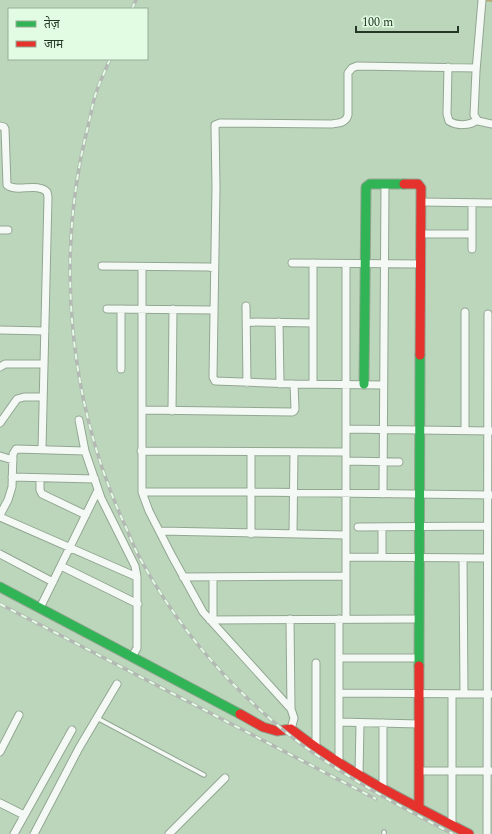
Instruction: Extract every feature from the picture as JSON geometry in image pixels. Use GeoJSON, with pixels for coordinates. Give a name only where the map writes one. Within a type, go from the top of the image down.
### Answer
{"type":"FeatureCollection","features":[{"type":"Feature","properties":{"kind":"street"},"geometry":{"type":"LineString","coordinates":[[482,2],[476,68],[474,115],[477,120],[492,124]]}},
{"type":"Feature","properties":{"kind":"street"},"geometry":{"type":"LineString","coordinates":[[383,384],[280,384],[216,382],[214,379],[216,187],[215,129],[217,124],[340,123],[347,119],[348,115],[348,73],[352,68],[357,66],[476,68]]}},
{"type":"Feature","properties":{"kind":"street"},"geometry":{"type":"LineString","coordinates":[[448,67],[447,114],[449,121],[452,123],[465,124],[474,123],[477,120]]}},
{"type":"Feature","properties":{"kind":"street"},"geometry":{"type":"LineString","coordinates":[[0,126],[4,127],[5,129],[6,185],[11,187],[42,189],[47,192],[48,197],[42,449]]}},
{"type":"Feature","properties":{"kind":"street"},"geometry":{"type":"LineString","coordinates":[[364,384],[366,186],[370,184],[418,184],[421,188],[418,808]]}},
{"type":"Feature","properties":{"kind":"street"},"geometry":{"type":"LineString","coordinates":[[383,494],[385,184]]}},
{"type":"Feature","properties":{"kind":"street"},"geometry":{"type":"LineString","coordinates":[[421,202],[492,203]]}},
{"type":"Feature","properties":{"kind":"street"},"geometry":{"type":"LineString","coordinates":[[472,203],[472,248]]}},
{"type":"Feature","properties":{"kind":"street"},"geometry":{"type":"LineString","coordinates":[[0,230],[8,230]]}},
{"type":"Feature","properties":{"kind":"street"},"geometry":{"type":"LineString","coordinates":[[421,234],[472,234]]}},
{"type":"Feature","properties":{"kind":"street"},"geometry":{"type":"LineString","coordinates":[[292,263],[384,265],[421,264]]}},
{"type":"Feature","properties":{"kind":"street"},"geometry":{"type":"LineString","coordinates":[[312,263],[313,384]]}},
{"type":"Feature","properties":{"kind":"street"},"geometry":{"type":"LineString","coordinates":[[339,764],[339,658],[346,576],[346,264]]}},
{"type":"Feature","properties":{"kind":"street"},"geometry":{"type":"LineString","coordinates":[[102,266],[214,268]]}},
{"type":"Feature","properties":{"kind":"street"},"geometry":{"type":"LineString","coordinates":[[142,267],[142,492],[183,577],[203,612],[212,620],[291,709]]}},
{"type":"Feature","properties":{"kind":"street"},"geometry":{"type":"LineString","coordinates":[[246,306],[247,383]]}},
{"type":"Feature","properties":{"kind":"street"},"geometry":{"type":"LineString","coordinates":[[121,308],[121,370]]}},
{"type":"Feature","properties":{"kind":"street"},"geometry":{"type":"LineString","coordinates":[[107,309],[141,308],[214,310]]}},
{"type":"Feature","properties":{"kind":"street"},"geometry":{"type":"LineString","coordinates":[[172,411],[173,309]]}},
{"type":"Feature","properties":{"kind":"street"},"geometry":{"type":"LineString","coordinates":[[464,312],[465,430]]}},
{"type":"Feature","properties":{"kind":"street"},"geometry":{"type":"LineString","coordinates":[[487,834],[490,771],[490,577],[487,558],[490,541],[487,526],[490,495],[488,314]]}},
{"type":"Feature","properties":{"kind":"street"},"geometry":{"type":"LineString","coordinates":[[247,322],[312,322]]}},
{"type":"Feature","properties":{"kind":"street"},"geometry":{"type":"LineString","coordinates":[[279,322],[280,384]]}},
{"type":"Feature","properties":{"kind":"street"},"geometry":{"type":"LineString","coordinates":[[0,330],[45,331]]}},
{"type":"Feature","properties":{"kind":"street"},"geometry":{"type":"LineString","coordinates":[[0,367],[5,364],[44,364]]}},
{"type":"Feature","properties":{"kind":"street"},"geometry":{"type":"LineString","coordinates":[[142,410],[292,412],[294,411],[294,384]]}},
{"type":"Feature","properties":{"kind":"street"},"geometry":{"type":"LineString","coordinates":[[1,419],[20,397],[43,396]]}},
{"type":"Feature","properties":{"kind":"street"},"geometry":{"type":"LineString","coordinates":[[79,420],[85,450],[101,498],[135,566],[138,604],[137,648],[132,657]]}},
{"type":"Feature","properties":{"kind":"street"},"geometry":{"type":"LineString","coordinates":[[346,429],[490,431]]}},
{"type":"Feature","properties":{"kind":"street"},"geometry":{"type":"LineString","coordinates":[[85,450],[16,449],[13,452],[10,493],[0,516],[137,577]]}},
{"type":"Feature","properties":{"kind":"street"},"geometry":{"type":"LineString","coordinates":[[141,451],[346,452]]}},
{"type":"Feature","properties":{"kind":"street"},"geometry":{"type":"LineString","coordinates":[[251,452],[251,534]]}},
{"type":"Feature","properties":{"kind":"street"},"geometry":{"type":"LineString","coordinates":[[293,534],[294,452]]}},
{"type":"Feature","properties":{"kind":"street"},"geometry":{"type":"LineString","coordinates":[[0,456],[13,460]]}},
{"type":"Feature","properties":{"kind":"street"},"geometry":{"type":"LineString","coordinates":[[346,461],[399,462]]}},
{"type":"Feature","properties":{"kind":"street"},"geometry":{"type":"LineString","coordinates":[[12,477],[94,479]]}},
{"type":"Feature","properties":{"kind":"street"},"geometry":{"type":"LineString","coordinates":[[40,478],[40,490],[42,494],[86,515]]}},
{"type":"Feature","properties":{"kind":"street"},"geometry":{"type":"LineString","coordinates":[[40,608],[98,490]]}},
{"type":"Feature","properties":{"kind":"street"},"geometry":{"type":"LineString","coordinates":[[142,492],[293,492],[490,495]]}},
{"type":"Feature","properties":{"kind":"street"},"geometry":{"type":"LineString","coordinates":[[358,527],[487,526]]}},
{"type":"Feature","properties":{"kind":"street"},"geometry":{"type":"LineString","coordinates":[[382,527],[382,557]]}},
{"type":"Feature","properties":{"kind":"street"},"geometry":{"type":"LineString","coordinates":[[160,531],[345,535]]}},
{"type":"Feature","properties":{"kind":"street"},"geometry":{"type":"LineString","coordinates":[[0,554],[53,582]]}},
{"type":"Feature","properties":{"kind":"street"},"geometry":{"type":"LineString","coordinates":[[346,557],[487,558]]}},
{"type":"Feature","properties":{"kind":"street"},"geometry":{"type":"LineString","coordinates":[[463,558],[464,694]]}},
{"type":"Feature","properties":{"kind":"street"},"geometry":{"type":"LineString","coordinates":[[61,566],[138,604]]}},
{"type":"Feature","properties":{"kind":"street"},"geometry":{"type":"LineString","coordinates":[[183,577],[346,576]]}},
{"type":"Feature","properties":{"kind":"street"},"geometry":{"type":"LineString","coordinates":[[212,620],[213,577]]}},
{"type":"Feature","properties":{"kind":"street"},"geometry":{"type":"LineString","coordinates":[[0,587],[271,730],[276,731],[291,729],[316,749],[359,776],[469,834]]}},
{"type":"Feature","properties":{"kind":"street"},"geometry":{"type":"LineString","coordinates":[[290,619],[291,709],[294,718],[291,729]]}},
{"type":"Feature","properties":{"kind":"street"},"geometry":{"type":"LineString","coordinates":[[212,620],[419,619]]}},
{"type":"Feature","properties":{"kind":"street"},"geometry":{"type":"LineString","coordinates":[[339,658],[419,658]]}},
{"type":"Feature","properties":{"kind":"street"},"geometry":{"type":"LineString","coordinates":[[316,664],[316,749]]}},
{"type":"Feature","properties":{"kind":"street"},"geometry":{"type":"LineString","coordinates":[[34,834],[79,748],[117,684]]}},
{"type":"Feature","properties":{"kind":"street"},"geometry":{"type":"LineString","coordinates":[[339,693],[489,694]]}},
{"type":"Feature","properties":{"kind":"street"},"geometry":{"type":"LineString","coordinates":[[452,694],[452,825]]}},
{"type":"Feature","properties":{"kind":"street"},"geometry":{"type":"LineString","coordinates":[[0,752],[19,715]]}},
{"type":"Feature","properties":{"kind":"street"},"geometry":{"type":"LineString","coordinates":[[339,722],[419,724]]}},
{"type":"Feature","properties":{"kind":"street"},"geometry":{"type":"LineString","coordinates":[[359,776],[360,723]]}},
{"type":"Feature","properties":{"kind":"street"},"geometry":{"type":"LineString","coordinates":[[383,723],[383,789]]}},
{"type":"Feature","properties":{"kind":"street"},"geometry":{"type":"LineString","coordinates":[[14,834],[72,730]]}},
{"type":"Feature","properties":{"kind":"street"},"geometry":{"type":"LineString","coordinates":[[419,771],[490,771]]}},
{"type":"Feature","properties":{"kind":"street"},"geometry":{"type":"LineString","coordinates":[[169,834],[225,778]]}},
{"type":"Feature","properties":{"kind":"street"},"geometry":{"type":"LineString","coordinates":[[0,803],[24,815]]}},
{"type":"Feature","properties":{"kind":"lane"},"geometry":{"type":"LineString","coordinates":[[97,718],[204,775]]}},
{"type":"Feature","properties":{"kind":"waterway"},"geometry":{"type":"LineString","coordinates":[[483,0],[492,1]]}},
{"type":"Feature","properties":{"kind":"railway"},"geometry":{"type":"LineString","coordinates":[[132,8],[136,0]]}},
{"type":"Feature","properties":{"kind":"railway"},"geometry":{"type":"LineString","coordinates":[[110,60],[94,99],[78,177],[72,228],[70,280],[73,332],[80,384],[92,435],[108,484],[134,547],[152,580],[187,631],[214,663],[260,710],[298,742],[334,767],[384,797],[453,834]]}},
{"type":"Feature","properties":{"kind":"railway"},"geometry":{"type":"LineString","coordinates":[[0,604],[376,799]]}},
{"type":"Feature","properties":{"kind":"traffic: fast"},"geometry":{"type":"LineString","coordinates":[[364,384],[366,187],[370,184],[404,184]]}},
{"type":"Feature","properties":{"kind":"traffic: fast"},"geometry":{"type":"LineString","coordinates":[[419,666],[420,355]]}},
{"type":"Feature","properties":{"kind":"traffic: fast"},"geometry":{"type":"LineString","coordinates":[[0,587],[240,714]]}},
{"type":"Feature","properties":{"kind":"traffic: jam"},"geometry":{"type":"LineString","coordinates":[[404,184],[418,184],[421,188],[420,355]]}},
{"type":"Feature","properties":{"kind":"traffic: jam"},"geometry":{"type":"LineString","coordinates":[[419,666],[419,808]]}},
{"type":"Feature","properties":{"kind":"traffic: jam"},"geometry":{"type":"LineString","coordinates":[[240,714],[263,727],[277,731],[291,729],[333,759],[377,786],[469,834]]}}]}
